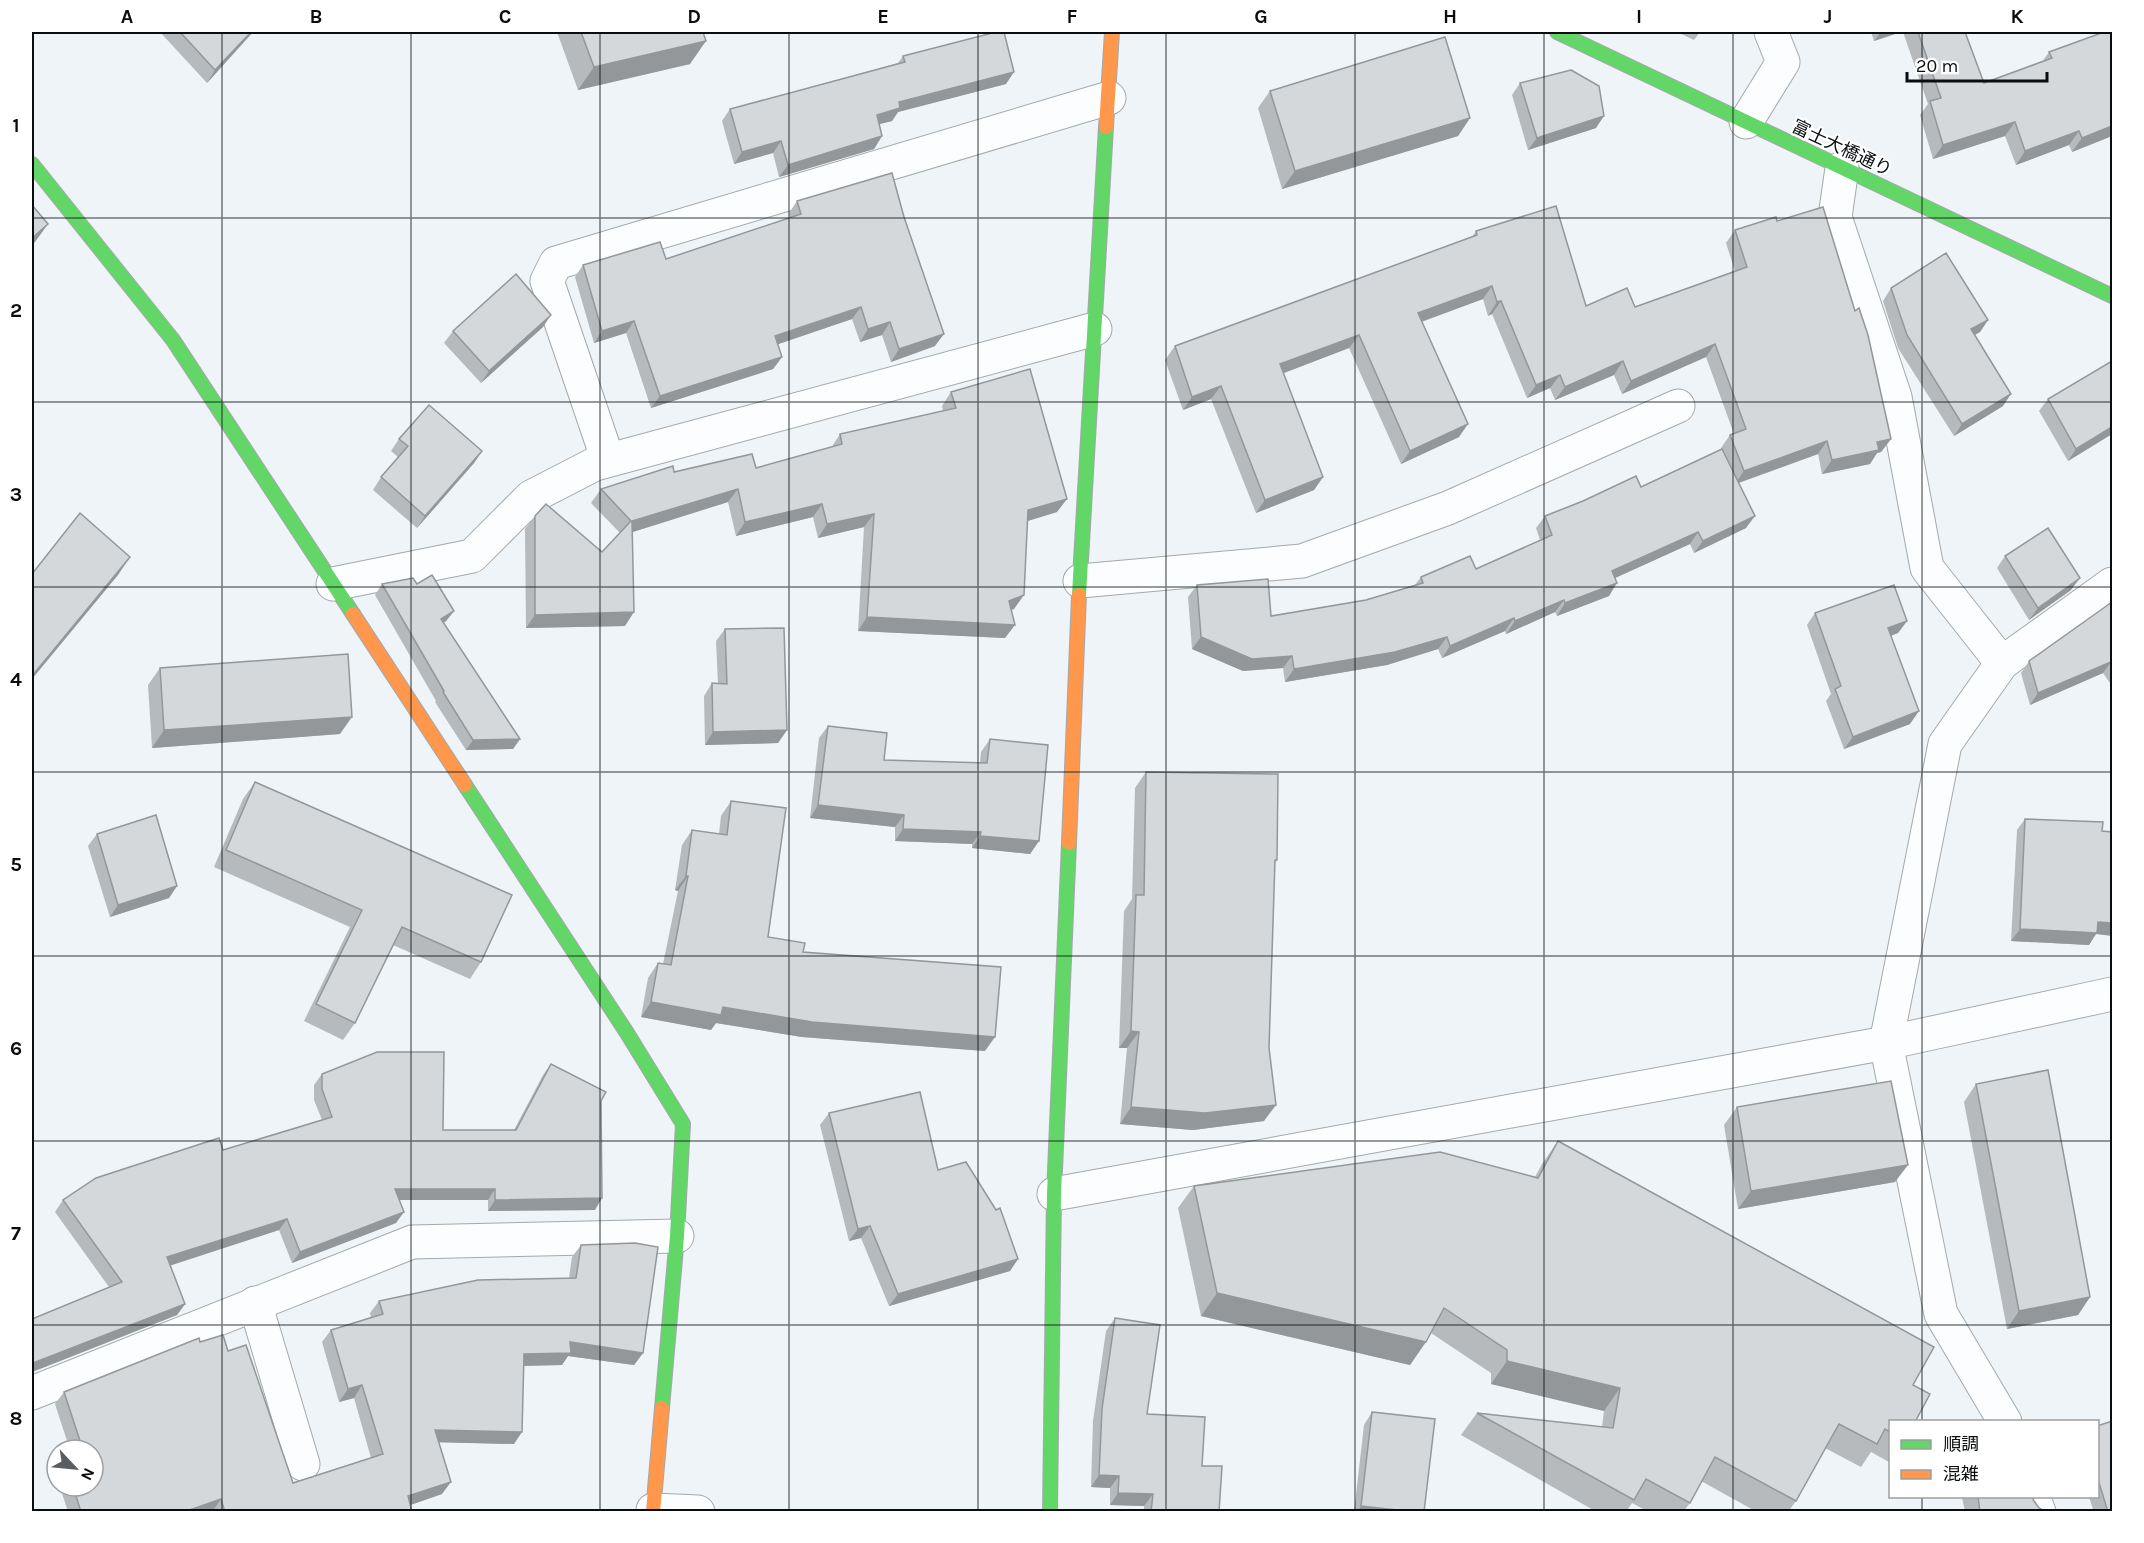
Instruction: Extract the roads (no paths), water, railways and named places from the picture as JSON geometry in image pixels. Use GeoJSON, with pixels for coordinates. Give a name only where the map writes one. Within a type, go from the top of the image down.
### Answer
{"type":"FeatureCollection","features":[{"type":"Feature","properties":{"kind":"street"},"geometry":{"type":"LineString","coordinates":[[1050,1512],[1054,1194],[1080,581],[1112,32]]}},
{"type":"Feature","properties":{"kind":"street","name":"富士大橋通り"},"geometry":{"type":"LineString","coordinates":[[1557,32],[2112,296]]}},
{"type":"Feature","properties":{"kind":"street"},"geometry":{"type":"LineString","coordinates":[[1746,123],[1783,62],[1771,32]]}},
{"type":"Feature","properties":{"kind":"street"},"geometry":{"type":"LineString","coordinates":[[608,460],[547,280],[556,263],[1109,98]]}},
{"type":"Feature","properties":{"kind":"street"},"geometry":{"type":"LineString","coordinates":[[32,164],[173,340],[627,1033],[683,1124],[677,1236],[653,1511],[698,1512]]}},
{"type":"Feature","properties":{"kind":"street"},"geometry":{"type":"LineString","coordinates":[[1842,168],[1835,217],[1895,397],[1927,568],[2002,663]]}},
{"type":"Feature","properties":{"kind":"street"},"geometry":{"type":"LineString","coordinates":[[333,584],[472,556],[531,497],[595,464],[1095,329]]}},
{"type":"Feature","properties":{"kind":"street"},"geometry":{"type":"LineString","coordinates":[[1080,581],[1302,561],[1448,508],[1678,406]]}},
{"type":"Feature","properties":{"kind":"street"},"geometry":{"type":"LineString","coordinates":[[2004,1420],[1941,1314],[1886,1043],[1946,744],[2002,663],[2112,584]]}},
{"type":"Feature","properties":{"kind":"street"},"geometry":{"type":"LineString","coordinates":[[1054,1194],[1886,1043],[2112,994]]}},
{"type":"Feature","properties":{"kind":"street"},"geometry":{"type":"LineString","coordinates":[[32,1393],[411,1242],[677,1236]]}},
{"type":"Feature","properties":{"kind":"street"},"geometry":{"type":"LineString","coordinates":[[255,1303],[303,1464]]}},
{"type":"Feature","properties":{"kind":"street"},"geometry":{"type":"LineString","coordinates":[[2033,1498],[2039,1512]]}}]}
